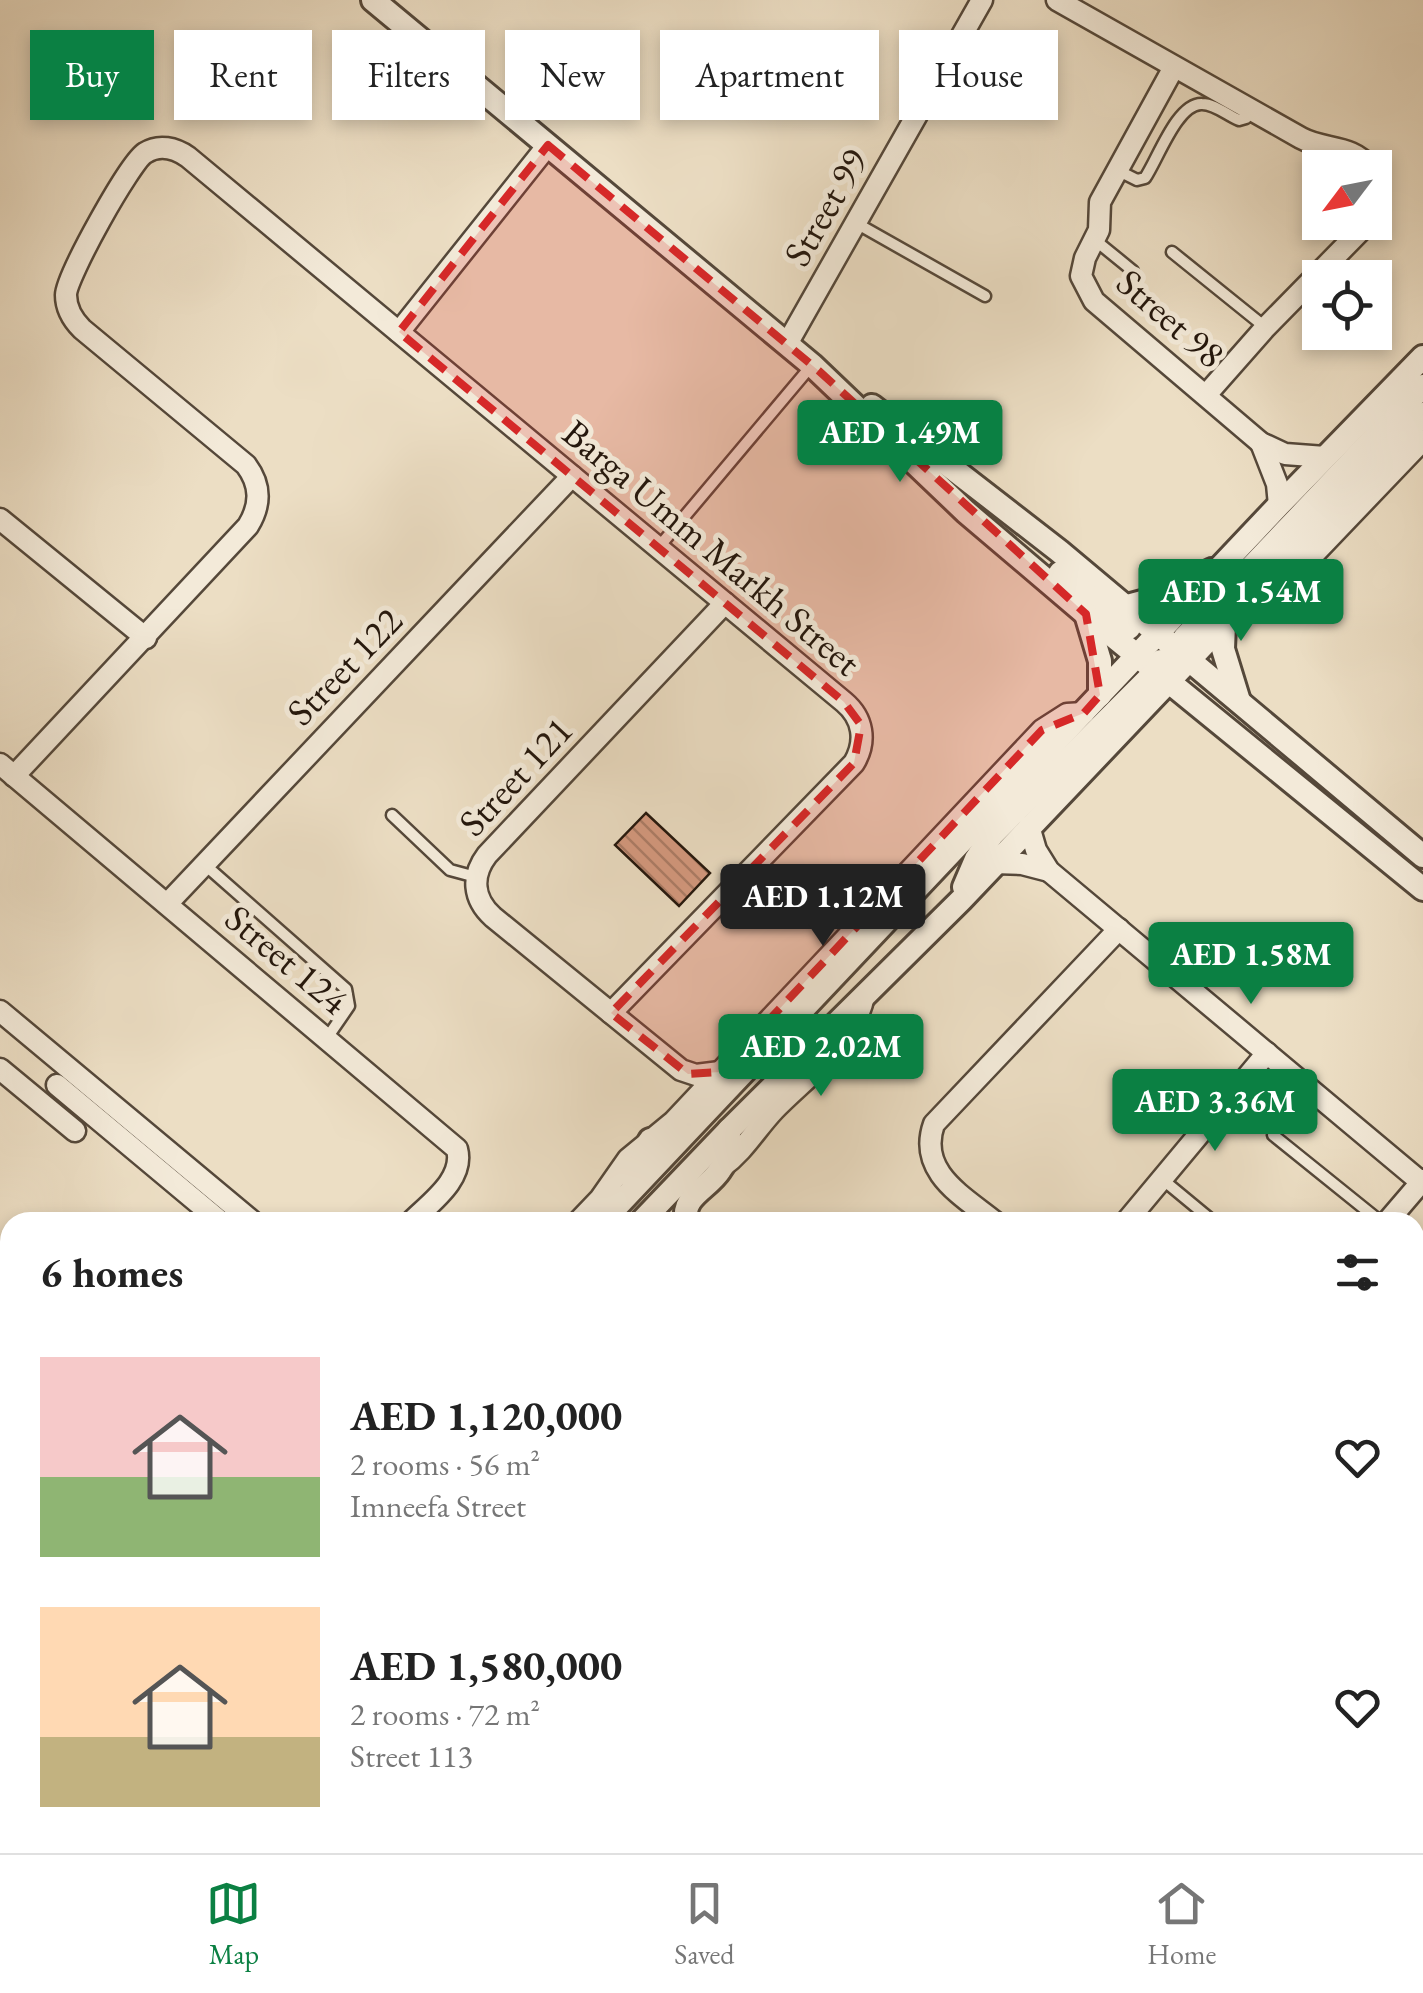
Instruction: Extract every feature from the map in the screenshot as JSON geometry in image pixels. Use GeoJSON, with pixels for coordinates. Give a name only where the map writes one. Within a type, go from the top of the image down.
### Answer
{"type":"FeatureCollection","features":[{"type":"Feature","properties":{"kind":"street"},"geometry":{"type":"LineString","coordinates":[[373,0],[816,368],[966,512],[1086,614],[1238,701],[1423,856]]}},
{"type":"Feature","properties":{"kind":"street","name":"Street 99"},"geometry":{"type":"LineString","coordinates":[[787,344],[982,0]]}},
{"type":"Feature","properties":{"kind":"street"},"geometry":{"type":"LineString","coordinates":[[1057,0],[1309,143],[1345,150]]}},
{"type":"Feature","properties":{"kind":"street","name":"Street 98"},"geometry":{"type":"LineString","coordinates":[[1174,66],[1100,202],[1100,226],[1082,267],[1087,294],[1261,443],[1298,457],[1325,457]]}},
{"type":"Feature","properties":{"kind":"street"},"geometry":{"type":"LineString","coordinates":[[399,332],[548,145]]}},
{"type":"Feature","properties":{"kind":"street","name":"Barga Umm Markh Street"},"geometry":{"type":"LineString","coordinates":[[7,770],[146,638],[248,526],[257,509],[258,491],[246,466],[82,329],[68,306],[70,279],[136,160],[157,148],[182,152],[851,708],[861,725],[862,745],[854,763],[611,1013]]}},
{"type":"Feature","properties":{"kind":"street"},"geometry":{"type":"LineString","coordinates":[[1206,394],[1352,240]]}},
{"type":"Feature","properties":{"kind":"street"},"geometry":{"type":"LineString","coordinates":[[651,1212],[961,900],[1029,826],[1165,659],[1224,564],[1423,357]]}},
{"type":"Feature","properties":{"kind":"street"},"geometry":{"type":"LineString","coordinates":[[816,368],[888,418],[1127,606],[1165,659],[1423,889]]}},
{"type":"Feature","properties":{"kind":"street"},"geometry":{"type":"LineString","coordinates":[[961,900],[976,859],[992,836],[1423,386]]}},
{"type":"Feature","properties":{"kind":"street"},"geometry":{"type":"LineString","coordinates":[[586,1212],[628,1159],[734,1065],[1092,704],[1224,624],[1423,414]]}},
{"type":"Feature","properties":{"kind":"street"},"geometry":{"type":"LineString","coordinates":[[1253,592],[1278,588],[1291,578],[1423,440]]}},
{"type":"Feature","properties":{"kind":"street","name":"Street 98"},"geometry":{"type":"LineString","coordinates":[[1261,443],[1277,484],[1279,505]]}},
{"type":"Feature","properties":{"kind":"street","name":"Street 122"},"geometry":{"type":"LineString","coordinates":[[167,904],[572,476]]}},
{"type":"Feature","properties":{"kind":"street"},"geometry":{"type":"LineString","coordinates":[[0,519],[146,638]]}},
{"type":"Feature","properties":{"kind":"street"},"geometry":{"type":"LineString","coordinates":[[1020,558],[1060,574],[1293,766],[1345,793]]}},
{"type":"Feature","properties":{"kind":"street"},"geometry":{"type":"LineString","coordinates":[[1127,606],[1153,599],[1224,564]]}},
{"type":"Feature","properties":{"kind":"street","name":"Street 121"},"geometry":{"type":"LineString","coordinates":[[681,1070],[486,911],[478,895],[476,877],[487,855],[725,603]]}},
{"type":"Feature","properties":{"kind":"street"},"geometry":{"type":"LineString","coordinates":[[1086,614],[1100,661],[1092,704]]}},
{"type":"Feature","properties":{"kind":"street"},"geometry":{"type":"LineString","coordinates":[[1224,624],[1223,649],[1238,701]]}},
{"type":"Feature","properties":{"kind":"street","name":"Street 124"},"geometry":{"type":"LineString","coordinates":[[7,770],[456,1150],[460,1160],[453,1178],[421,1212]]}},
{"type":"Feature","properties":{"kind":"street"},"geometry":{"type":"LineString","coordinates":[[1029,826],[1036,850],[1050,871],[1422,1181],[1393,1212]]}},
{"type":"Feature","properties":{"kind":"street"},"geometry":{"type":"LineString","coordinates":[[994,863],[1050,871]]}},
{"type":"Feature","properties":{"kind":"street"},"geometry":{"type":"LineString","coordinates":[[984,1212],[938,1174],[929,1144],[934,1124],[1119,929]]}},
{"type":"Feature","properties":{"kind":"street"},"geometry":{"type":"LineString","coordinates":[[687,1212],[772,1112],[844,1040],[858,1018],[864,996]]}},
{"type":"Feature","properties":{"kind":"street"},"geometry":{"type":"LineString","coordinates":[[0,1011],[241,1212]]}},
{"type":"Feature","properties":{"kind":"street"},"geometry":{"type":"LineString","coordinates":[[1134,1212],[1267,1053]]}},
{"type":"Feature","properties":{"kind":"street"},"geometry":{"type":"LineString","coordinates":[[43,1104],[65,1065]]}},
{"type":"Feature","properties":{"kind":"street"},"geometry":{"type":"LineString","coordinates":[[681,1070],[696,1075],[734,1065]]}},
{"type":"Feature","properties":{"kind":"street"},"geometry":{"type":"LineString","coordinates":[[611,1212],[734,1065]]}},
{"type":"Feature","properties":{"kind":"street"},"geometry":{"type":"LineString","coordinates":[[0,1069],[75,1131]]}},
{"type":"Feature","properties":{"kind":"street"},"geometry":{"type":"LineString","coordinates":[[681,1070],[685,1086],[683,1110]]}},
{"type":"Feature","properties":{"kind":"street"},"geometry":{"type":"LineString","coordinates":[[56,1086],[210,1212]]}},
{"type":"Feature","properties":{"kind":"street"},"geometry":{"type":"LineString","coordinates":[[722,1167],[729,1149],[729,1130]]}},
{"type":"Feature","properties":{"kind":"street"},"geometry":{"type":"LineString","coordinates":[[628,1194],[650,1140]]}},
{"type":"Feature","properties":{"kind":"lane"},"geometry":{"type":"LineString","coordinates":[[1116,170],[1138,180],[1146,178],[1182,112],[1192,105],[1212,106],[1239,120],[1251,110]]}},
{"type":"Feature","properties":{"kind":"lane"},"geometry":{"type":"LineString","coordinates":[[856,223],[985,296]]}},
{"type":"Feature","properties":{"kind":"lane"},"geometry":{"type":"LineString","coordinates":[[1095,240],[1134,272]]}},
{"type":"Feature","properties":{"kind":"lane"},"geometry":{"type":"LineString","coordinates":[[1172,252],[1266,328]]}},
{"type":"Feature","properties":{"kind":"lane"},"geometry":{"type":"LineString","coordinates":[[658,548],[816,368]]}},
{"type":"Feature","properties":{"kind":"lane"},"geometry":{"type":"LineString","coordinates":[[392,815],[450,870],[476,877]]}},
{"type":"Feature","properties":{"kind":"lane"},"geometry":{"type":"LineString","coordinates":[[204,864],[346,989],[349,1006],[327,1038]]}},
{"type":"Feature","properties":{"kind":"lane"},"geometry":{"type":"LineString","coordinates":[[1272,1135],[1371,1212]]}},
{"type":"Feature","properties":{"kind":"lane"},"geometry":{"type":"LineString","coordinates":[[1162,1179],[1202,1212]]}},
{"type":"Feature","properties":{"kind":"highlighted area"},"geometry":{"type":"Polygon","coordinates":[[[548,145],[819,371],[1086,614],[1100,695],[1084,713],[1042,730],[720,1072],[688,1074],[611,1013],[854,763],[861,725],[844,702],[399,332],[548,145]]]}},
{"type":"Feature","properties":{"kind":"building"},"geometry":{"type":"Polygon","coordinates":[[[646,813],[710,873],[679,906],[615,845],[646,813]]]}}]}
